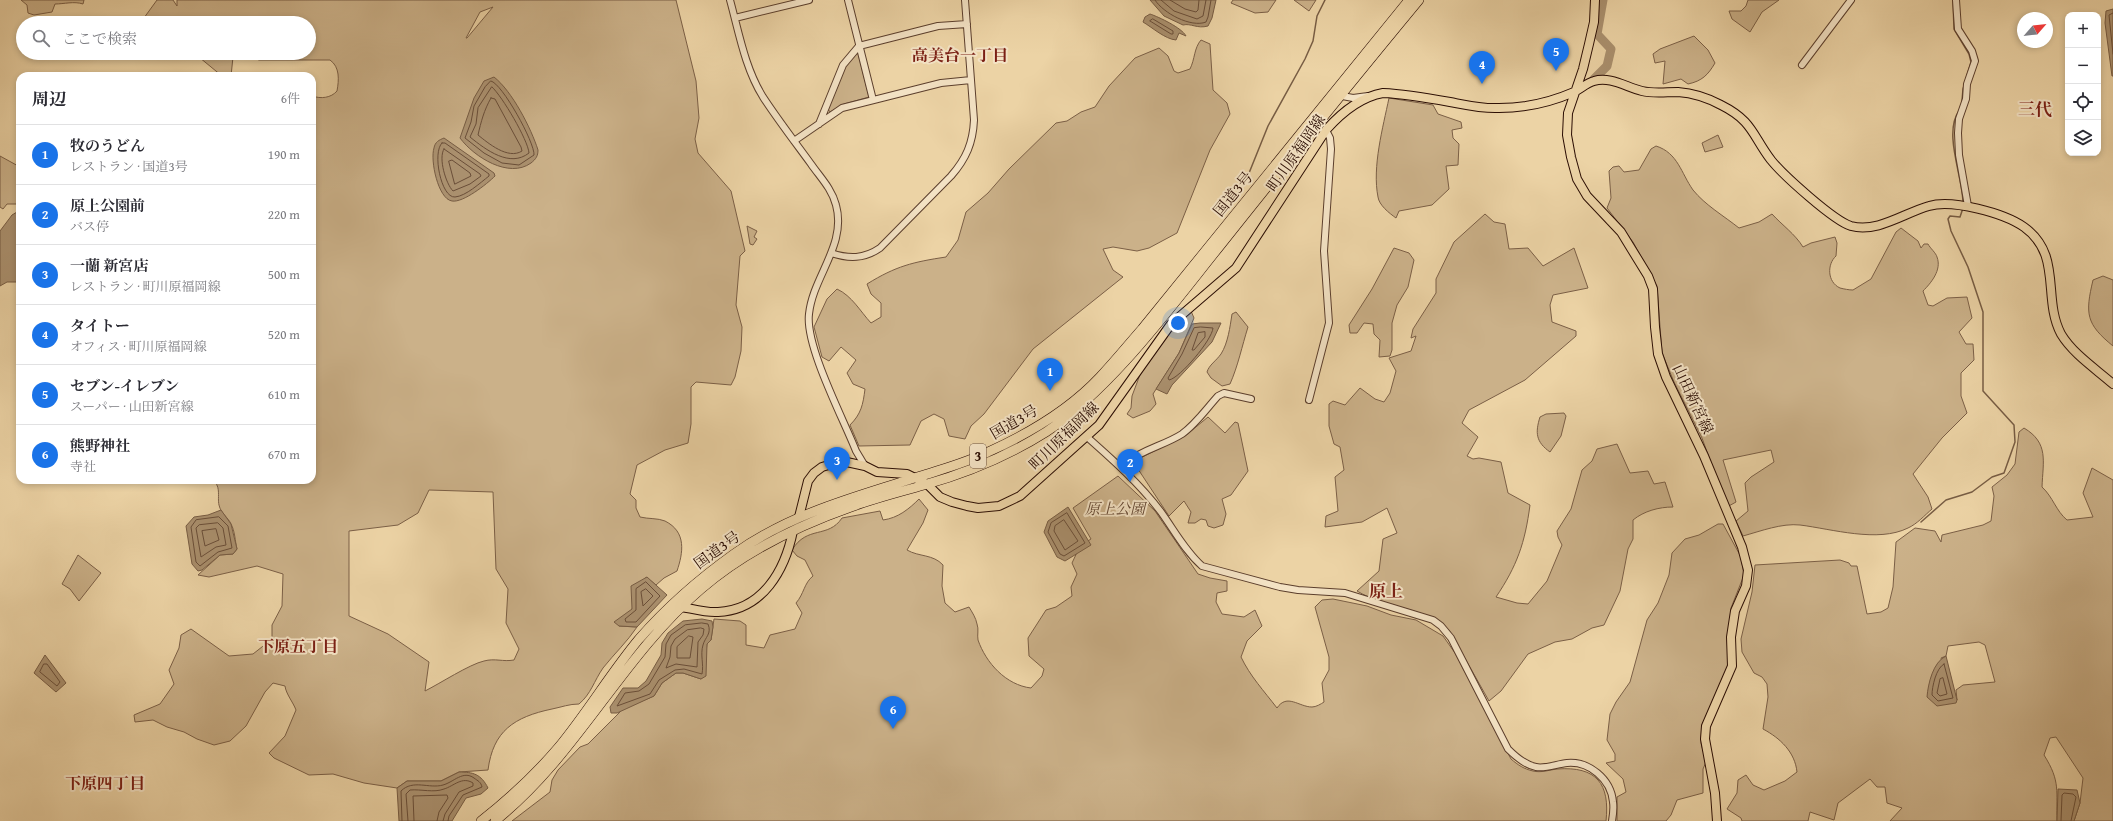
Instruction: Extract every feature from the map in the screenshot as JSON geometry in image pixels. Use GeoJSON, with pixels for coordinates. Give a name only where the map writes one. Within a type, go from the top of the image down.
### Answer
{"type":"FeatureCollection","features":[{"type":"Feature","properties":{"kind":"highway","name":"国道3号"},"geometry":{"type":"LineString","coordinates":[[495,821],[530,791],[549,770],[644,646],[701,588],[739,560],[793,531],[852,506],[981,466],[1034,439],[1065,417],[1103,384],[1156,326],[1337,95],[1409,0]]}},
{"type":"Feature","properties":{"kind":"highway","name":"国道3号"},"geometry":{"type":"LineString","coordinates":[[482,821],[523,785],[559,746],[620,663],[658,618],[701,579],[735,553],[766,534],[799,517],[834,503],[988,453],[1034,428],[1076,398],[1100,378],[1337,95],[1420,0]]}},
{"type":"Feature","properties":{"kind":"main road","name":"山田新宮線"},"geometry":{"type":"LineString","coordinates":[[1595,0],[1594,22],[1589,44],[1568,113],[1567,135],[1577,179],[1588,196],[1621,232],[1648,276],[1653,289],[1658,354],[1666,377],[1704,456],[1742,547],[1746,563],[1746,586],[1735,611],[1732,627],[1732,666],[1706,726],[1705,740],[1715,793],[1717,821]]}},
{"type":"Feature","properties":{"kind":"main road","name":"町川原福岡線"},"geometry":{"type":"LineString","coordinates":[[799,517],[808,481],[814,473],[822,467],[842,461],[865,466],[877,472],[888,474],[901,472],[927,484],[940,497],[952,502],[978,508],[999,506],[1020,496],[1087,437],[1104,419],[1171,324],[1236,268],[1326,130],[1347,110],[1368,96],[1383,93],[1498,108],[1536,105],[1574,92],[1593,81],[1602,80],[1614,81],[1642,91],[1691,94],[1718,103],[1745,121],[1780,169],[1829,214],[1842,222],[1853,226],[1865,227],[1878,225],[1929,206],[1944,203],[1968,206],[2013,220],[2036,237],[2044,249],[2048,262],[2055,310],[2060,332],[2075,351],[2113,384]]}},
{"type":"Feature","properties":{"kind":"main road"},"geometry":{"type":"LineString","coordinates":[[682,607],[718,612],[743,606],[756,599],[774,581],[790,545],[793,531]]}},
{"type":"Feature","properties":{"kind":"street"},"geometry":{"type":"LineString","coordinates":[[730,0],[752,77],[763,97],[829,189],[836,202],[839,232],[813,295],[809,315],[809,330],[815,352],[856,451],[865,466]]}},
{"type":"Feature","properties":{"kind":"street"},"geometry":{"type":"LineString","coordinates":[[735,18],[809,0]]}},
{"type":"Feature","properties":{"kind":"street"},"geometry":{"type":"LineString","coordinates":[[848,0],[873,100]]}},
{"type":"Feature","properties":{"kind":"street"},"geometry":{"type":"LineString","coordinates":[[831,253],[843,257],[857,257],[865,256],[880,248],[961,164],[973,136],[974,120],[964,0]]}},
{"type":"Feature","properties":{"kind":"street"},"geometry":{"type":"LineString","coordinates":[[1802,65],[1851,0]]}},
{"type":"Feature","properties":{"kind":"street"},"geometry":{"type":"LineString","coordinates":[[1956,0],[1958,29],[1972,51],[1975,62],[1967,84],[1966,99],[1959,119],[1958,133],[1959,155],[1968,206]]}},
{"type":"Feature","properties":{"kind":"street"},"geometry":{"type":"LineString","coordinates":[[819,124],[843,65],[859,46],[938,26],[967,24]]}},
{"type":"Feature","properties":{"kind":"street"},"geometry":{"type":"LineString","coordinates":[[794,141],[842,108],[941,83],[971,80]]}},
{"type":"Feature","properties":{"kind":"street"},"geometry":{"type":"LineString","coordinates":[[1337,95],[1368,96]]}},
{"type":"Feature","properties":{"kind":"street"},"geometry":{"type":"LineString","coordinates":[[1309,400],[1329,323],[1324,251],[1331,149],[1330,138],[1326,130]]}},
{"type":"Feature","properties":{"kind":"street"},"geometry":{"type":"LineString","coordinates":[[1127,462],[1148,449],[1182,434],[1192,426],[1218,396],[1224,393],[1251,399]]}},
{"type":"Feature","properties":{"kind":"street"},"geometry":{"type":"LineString","coordinates":[[1087,437],[1116,463],[1160,511],[1194,559],[1202,566],[1284,588],[1345,593],[1433,620],[1441,626],[1451,638],[1508,749],[1515,757],[1537,768],[1567,763],[1589,766],[1596,771],[1609,788],[1613,802],[1612,821]]}},
{"type":"Feature","properties":{"kind":"green space"},"geometry":{"type":"Polygon","coordinates":[[[21,0],[84,0],[83,4],[55,4],[52,12],[34,15],[28,13],[27,5],[21,0]]]}},
{"type":"Feature","properties":{"kind":"green space"},"geometry":{"type":"Polygon","coordinates":[[[157,0],[173,0],[177,6],[177,0],[676,0],[696,81],[699,118],[695,139],[698,153],[731,191],[745,251],[740,256],[736,305],[742,327],[741,351],[735,377],[731,385],[696,382],[691,387],[691,424],[688,443],[665,450],[637,465],[630,494],[636,500],[636,508],[640,517],[665,521],[677,531],[682,543],[682,550],[677,571],[664,578],[656,585],[646,577],[632,609],[619,626],[637,627],[603,668],[589,692],[579,704],[572,704],[539,712],[516,722],[500,736],[495,745],[488,770],[459,772],[441,781],[407,781],[397,788],[364,783],[333,774],[309,775],[274,758],[269,753],[285,736],[296,710],[285,686],[273,683],[265,692],[246,726],[230,741],[214,745],[153,720],[135,722],[134,715],[160,704],[174,684],[169,670],[179,648],[181,635],[191,629],[229,656],[253,654],[272,639],[272,625],[282,606],[283,574],[257,566],[209,577],[198,575],[220,555],[233,554],[237,549],[230,522],[220,508],[217,484],[316,484],[316,97],[326,97],[337,91],[337,70],[336,66],[330,60],[316,60],[316,16],[145,16],[157,0]],[[493,7],[480,12],[467,38],[493,7]],[[429,490],[418,513],[398,525],[349,531],[349,616],[388,634],[429,662],[425,691],[478,663],[492,660],[514,660],[519,649],[506,623],[508,589],[496,569],[493,492],[429,490]]]}},
{"type":"Feature","properties":{"kind":"green space"},"geometry":{"type":"Polygon","coordinates":[[[1233,0],[1276,0],[1268,12],[1255,13],[1231,3],[1233,0]]]}},
{"type":"Feature","properties":{"kind":"green space"},"geometry":{"type":"Polygon","coordinates":[[[1294,0],[1316,0],[1309,11],[1294,0]]]}},
{"type":"Feature","properties":{"kind":"green space"},"geometry":{"type":"Polygon","coordinates":[[[1748,0],[1779,0],[1762,12],[1750,32],[1732,19],[1729,11],[1741,11],[1746,6],[1748,0]]]}},
{"type":"Feature","properties":{"kind":"green space"},"geometry":{"type":"Polygon","coordinates":[[[1694,36],[1708,50],[1715,63],[1704,77],[1693,83],[1688,84],[1681,79],[1663,84],[1665,61],[1655,63],[1653,54],[1660,49],[1694,36]]]}},
{"type":"Feature","properties":{"kind":"green space"},"geometry":{"type":"Polygon","coordinates":[[[1201,40],[1210,44],[1213,90],[1227,103],[1230,114],[1210,150],[1177,233],[1149,248],[1137,251],[1113,247],[1103,249],[1113,270],[1123,277],[1033,349],[984,414],[971,426],[965,439],[949,436],[944,419],[934,414],[921,421],[910,445],[859,446],[850,425],[857,417],[861,409],[865,389],[853,384],[847,373],[856,360],[841,347],[829,361],[822,357],[814,327],[827,299],[837,289],[851,300],[871,323],[881,317],[881,303],[871,294],[867,284],[896,269],[924,261],[946,257],[958,240],[966,212],[988,193],[1009,169],[1056,123],[1067,121],[1081,112],[1095,107],[1109,86],[1135,58],[1159,48],[1168,56],[1174,71],[1178,73],[1190,69],[1197,46],[1201,40]]]}},
{"type":"Feature","properties":{"kind":"green space"},"geometry":{"type":"Polygon","coordinates":[[[856,52],[858,53],[869,97],[844,104],[830,112],[828,109],[846,64],[856,52]]]}},
{"type":"Feature","properties":{"kind":"green space"},"geometry":{"type":"Polygon","coordinates":[[[203,60],[233,60],[231,72],[217,72],[203,60]]]}},
{"type":"Feature","properties":{"kind":"green space"},"geometry":{"type":"Polygon","coordinates":[[[1389,98],[1433,105],[1438,114],[1461,122],[1462,128],[1452,130],[1453,138],[1459,144],[1458,165],[1446,166],[1449,189],[1432,205],[1399,211],[1396,218],[1380,203],[1376,173],[1381,134],[1389,98]]]}},
{"type":"Feature","properties":{"kind":"green space"},"geometry":{"type":"Polygon","coordinates":[[[1718,135],[1723,147],[1705,152],[1702,143],[1718,135]]]}},
{"type":"Feature","properties":{"kind":"green space"},"geometry":{"type":"Polygon","coordinates":[[[1656,146],[1669,153],[1678,164],[1693,190],[1698,195],[1739,228],[1759,222],[1772,214],[1800,242],[1803,247],[1811,243],[1835,237],[1837,243],[1836,256],[1831,264],[1830,273],[1833,282],[1840,288],[1853,290],[1871,279],[1896,232],[1901,228],[1918,241],[1921,248],[1924,244],[1928,244],[1937,257],[1938,267],[1935,276],[1923,291],[1928,305],[1933,306],[1947,298],[1967,297],[1972,318],[1959,332],[1966,344],[1973,344],[1974,360],[1961,373],[1961,396],[1967,413],[1942,438],[1913,474],[1928,497],[1932,509],[1915,524],[1896,532],[1869,535],[1800,525],[1786,525],[1743,536],[1736,521],[1748,511],[1745,483],[1751,477],[1774,462],[1771,450],[1723,460],[1736,502],[1727,507],[1702,438],[1674,382],[1662,353],[1657,286],[1633,242],[1607,208],[1611,198],[1609,171],[1613,167],[1619,166],[1624,172],[1639,170],[1651,149],[1656,146]]]}},
{"type":"Feature","properties":{"kind":"green space"},"geometry":{"type":"Polygon","coordinates":[[[0,156],[16,165],[16,204],[7,204],[3,209],[0,207],[0,156]]]}},
{"type":"Feature","properties":{"kind":"green space"},"geometry":{"type":"Polygon","coordinates":[[[1485,214],[1494,222],[1505,224],[1509,249],[1528,248],[1543,266],[1574,248],[1588,288],[1553,295],[1550,305],[1552,322],[1576,331],[1576,336],[1525,380],[1469,410],[1462,423],[1478,437],[1467,456],[1473,459],[1479,458],[1501,462],[1508,493],[1530,505],[1526,531],[1519,554],[1496,597],[1517,603],[1528,604],[1547,581],[1562,545],[1557,531],[1571,509],[1582,470],[1592,461],[1597,449],[1617,444],[1630,473],[1648,471],[1654,484],[1665,482],[1673,507],[1652,510],[1633,520],[1633,539],[1628,549],[1620,591],[1604,625],[1592,628],[1572,639],[1555,642],[1528,654],[1501,691],[1489,701],[1449,630],[1433,619],[1424,615],[1374,599],[1357,591],[1379,571],[1383,539],[1397,533],[1387,508],[1362,522],[1325,527],[1326,516],[1338,511],[1335,477],[1344,470],[1340,447],[1334,444],[1329,426],[1329,404],[1333,401],[1345,405],[1360,388],[1375,399],[1384,402],[1390,393],[1396,371],[1389,358],[1411,351],[1416,336],[1411,338],[1413,329],[1436,293],[1436,279],[1454,242],[1485,214]]]}},
{"type":"Feature","properties":{"kind":"green space"},"geometry":{"type":"Polygon","coordinates":[[[747,226],[757,231],[754,237],[757,239],[753,245],[750,244],[747,226]]]}},
{"type":"Feature","properties":{"kind":"green space"},"geometry":{"type":"Polygon","coordinates":[[[1394,248],[1409,253],[1414,260],[1408,287],[1397,305],[1392,323],[1392,350],[1390,356],[1379,357],[1380,340],[1374,334],[1373,324],[1364,323],[1357,333],[1350,333],[1349,325],[1372,289],[1394,248]]]}},
{"type":"Feature","properties":{"kind":"green space"},"geometry":{"type":"Polygon","coordinates":[[[2103,276],[2113,280],[2113,346],[2097,331],[2090,318],[2089,302],[2093,280],[2103,276]]]}},
{"type":"Feature","properties":{"kind":"green space"},"geometry":{"type":"Polygon","coordinates":[[[1191,311],[1194,318],[1179,353],[1153,394],[1156,404],[1150,411],[1133,418],[1127,414],[1131,408],[1132,396],[1144,364],[1179,320],[1191,311]]]}},
{"type":"Feature","properties":{"kind":"green space"},"geometry":{"type":"Polygon","coordinates":[[[1236,312],[1248,327],[1238,363],[1230,384],[1222,386],[1211,378],[1207,372],[1209,367],[1223,350],[1228,335],[1232,314],[1236,312]]]}},
{"type":"Feature","properties":{"kind":"green space"},"geometry":{"type":"Polygon","coordinates":[[[1564,413],[1566,416],[1561,436],[1550,452],[1539,441],[1537,428],[1540,417],[1546,414],[1564,413]]]}},
{"type":"Feature","properties":{"kind":"green space"},"geometry":{"type":"Polygon","coordinates":[[[1208,417],[1225,433],[1235,422],[1238,423],[1248,471],[1231,495],[1222,499],[1226,514],[1223,525],[1214,528],[1208,526],[1206,520],[1201,519],[1195,523],[1188,523],[1191,512],[1184,501],[1169,516],[1136,466],[1136,460],[1185,436],[1208,417]]]}},
{"type":"Feature","properties":{"kind":"green space"},"geometry":{"type":"Polygon","coordinates":[[[2024,428],[2038,440],[2043,453],[2042,487],[2067,520],[2093,517],[2083,493],[2092,468],[2113,480],[2113,821],[2074,821],[2080,803],[2083,778],[2056,737],[2050,738],[2044,755],[2053,772],[2055,780],[2057,794],[2057,821],[1890,821],[1902,808],[1887,803],[1885,787],[1877,787],[1870,779],[1838,803],[1834,820],[1810,812],[1808,821],[1742,821],[1741,818],[1727,809],[1737,793],[1738,780],[1746,775],[1753,785],[1764,790],[1785,781],[1797,772],[1796,765],[1786,746],[1763,729],[1768,697],[1767,684],[1762,677],[1754,673],[1742,652],[1741,639],[1752,592],[1755,565],[1840,560],[1849,563],[1851,566],[1857,566],[1867,614],[1881,612],[1888,608],[1893,587],[1896,542],[1915,528],[1935,531],[1941,542],[1942,535],[1983,525],[1991,521],[1994,496],[1992,487],[2007,475],[2015,464],[2019,432],[2024,428]],[[1979,642],[1948,646],[1946,656],[1941,658],[1957,700],[1956,690],[1963,685],[1995,682],[1985,645],[1979,642]]]}},
{"type":"Feature","properties":{"kind":"green space","name":"原上公園"},"geometry":{"type":"Polygon","coordinates":[[[1118,476],[1155,511],[1198,574],[1227,581],[1227,591],[1217,593],[1216,602],[1222,614],[1244,617],[1255,610],[1262,626],[1247,641],[1241,657],[1253,677],[1277,708],[1281,704],[1289,701],[1312,707],[1324,702],[1322,683],[1329,670],[1329,657],[1315,607],[1322,600],[1333,599],[1367,606],[1391,615],[1416,620],[1443,636],[1455,653],[1511,759],[1521,766],[1536,772],[1571,769],[1591,774],[1603,787],[1607,808],[1606,821],[512,821],[550,792],[552,780],[558,770],[580,747],[588,744],[623,709],[654,696],[662,683],[676,673],[683,673],[701,679],[705,666],[707,644],[711,640],[714,619],[740,621],[746,625],[746,645],[764,648],[770,635],[795,629],[802,613],[796,603],[813,576],[805,560],[797,556],[792,550],[804,537],[830,528],[842,518],[880,511],[883,520],[888,519],[903,512],[919,499],[928,510],[923,523],[907,550],[935,559],[943,565],[942,586],[945,603],[955,612],[969,607],[974,615],[978,628],[978,640],[986,657],[992,665],[1005,678],[1022,686],[1031,688],[1042,676],[1044,669],[1029,656],[1028,638],[1046,610],[1056,607],[1072,596],[1071,587],[1077,574],[1072,563],[1080,546],[1091,539],[1073,508],[1118,476]]]}},
{"type":"Feature","properties":{"kind":"green space"},"geometry":{"type":"Polygon","coordinates":[[[1718,524],[1723,524],[1741,557],[1744,575],[1731,608],[1729,661],[1726,673],[1702,725],[1701,743],[1706,762],[1703,769],[1703,793],[1677,800],[1671,815],[1666,821],[1617,821],[1617,797],[1626,792],[1623,779],[1606,763],[1615,761],[1615,754],[1607,740],[1610,714],[1616,702],[1630,682],[1647,620],[1658,603],[1669,575],[1672,553],[1685,539],[1699,535],[1718,524]]]}},
{"type":"Feature","properties":{"kind":"green space"},"geometry":{"type":"Polygon","coordinates":[[[78,555],[101,573],[79,601],[70,589],[62,584],[78,555]]]}},
{"type":"Feature","properties":{"kind":"water"},"geometry":{"type":"Polygon","coordinates":[[[1150,0],[1216,0],[1212,18],[1208,26],[1201,27],[1183,25],[1164,16],[1150,0]]]}},
{"type":"Feature","properties":{"kind":"water"},"geometry":{"type":"Polygon","coordinates":[[[2113,9],[2112,76],[2105,23],[2106,11],[2113,9]]]}},
{"type":"Feature","properties":{"kind":"water"},"geometry":{"type":"Polygon","coordinates":[[[1150,14],[1175,26],[1186,36],[1179,33],[1176,40],[1159,33],[1143,22],[1145,17],[1150,14]]]}},
{"type":"Feature","properties":{"kind":"water"},"geometry":{"type":"Polygon","coordinates":[[[494,77],[501,83],[514,100],[531,131],[538,150],[537,156],[534,160],[522,167],[513,169],[492,164],[474,152],[460,138],[474,98],[484,81],[494,77]]]}},
{"type":"Feature","properties":{"kind":"water"},"geometry":{"type":"Polygon","coordinates":[[[444,138],[494,173],[495,176],[475,192],[457,201],[447,199],[443,194],[439,187],[434,170],[433,154],[435,144],[444,138]]]}},
{"type":"Feature","properties":{"kind":"water"},"geometry":{"type":"Polygon","coordinates":[[[16,213],[16,282],[7,282],[0,286],[0,231],[12,215],[16,213]]]}},
{"type":"Feature","properties":{"kind":"water"},"geometry":{"type":"Polygon","coordinates":[[[1221,323],[1212,342],[1172,385],[1167,394],[1156,389],[1179,353],[1192,324],[1221,323]]]}},
{"type":"Feature","properties":{"kind":"water"},"geometry":{"type":"Polygon","coordinates":[[[1068,507],[1091,545],[1065,561],[1057,557],[1044,532],[1048,521],[1068,507]]]}},
{"type":"Feature","properties":{"kind":"water"},"geometry":{"type":"Polygon","coordinates":[[[221,510],[231,524],[237,549],[233,554],[220,555],[202,570],[198,571],[192,564],[186,526],[194,517],[208,515],[221,510]]]}},
{"type":"Feature","properties":{"kind":"water"},"geometry":{"type":"Polygon","coordinates":[[[647,577],[667,595],[637,627],[619,626],[614,622],[632,609],[631,586],[647,577]]]}},
{"type":"Feature","properties":{"kind":"water"},"geometry":{"type":"Polygon","coordinates":[[[702,619],[712,621],[713,627],[711,640],[707,644],[706,676],[701,679],[683,673],[676,673],[662,683],[654,696],[617,713],[611,713],[610,707],[623,688],[638,688],[646,681],[661,655],[662,643],[668,633],[683,621],[702,619]]]}},
{"type":"Feature","properties":{"kind":"water"},"geometry":{"type":"Polygon","coordinates":[[[45,655],[66,683],[56,692],[34,673],[45,655]]]}},
{"type":"Feature","properties":{"kind":"water"},"geometry":{"type":"Polygon","coordinates":[[[1946,656],[1957,700],[1956,703],[1937,706],[1927,697],[1932,674],[1941,659],[1946,656]]]}},
{"type":"Feature","properties":{"kind":"water"},"geometry":{"type":"Polygon","coordinates":[[[459,772],[472,773],[476,775],[488,788],[481,794],[466,798],[452,821],[399,821],[397,788],[407,781],[441,781],[459,772]]]}},
{"type":"Feature","properties":{"kind":"water"},"geometry":{"type":"Polygon","coordinates":[[[2058,789],[2077,790],[2080,803],[2074,821],[2057,821],[2058,789]]]}},
{"type":"Feature","properties":{"kind":"waterway"},"geometry":{"type":"LineString","coordinates":[[1245,183],[1268,126],[1305,59],[1313,41],[1317,16],[1325,0]]}},
{"type":"Feature","properties":{"kind":"waterway"},"geometry":{"type":"LineString","coordinates":[[1594,79],[1607,66],[1611,49],[1597,34],[1603,0]]}},
{"type":"Feature","properties":{"kind":"waterway"},"geometry":{"type":"LineString","coordinates":[[1953,0],[1954,29],[1969,54],[1971,62],[1963,89],[1962,101]]}},
{"type":"Feature","properties":{"kind":"waterway"},"geometry":{"type":"LineString","coordinates":[[1959,111],[1955,120],[1953,143],[1963,203]]}},
{"type":"Feature","properties":{"kind":"waterway"},"geometry":{"type":"LineString","coordinates":[[1921,522],[1946,500],[1972,492],[1992,477],[2004,473],[2015,442],[2014,425],[1983,391],[1983,312],[1968,267],[1951,231],[1948,219],[1950,216],[1960,217],[1963,208]]}},
{"type":"Feature","properties":{"kind":"place","name":"セブン-イレブン"},"geometry":{"type":"Point","coordinates":[1556,71]}},
{"type":"Feature","properties":{"kind":"place","name":"タイトー"},"geometry":{"type":"Point","coordinates":[1482,84]}},
{"type":"Feature","properties":{"kind":"place","name":"牧のうどん"},"geometry":{"type":"Point","coordinates":[1050,391]}},
{"type":"Feature","properties":{"kind":"place","name":"一蘭 新宮店"},"geometry":{"type":"Point","coordinates":[837,480]}},
{"type":"Feature","properties":{"kind":"place","name":"原上公園前"},"geometry":{"type":"Point","coordinates":[1130,482]}},
{"type":"Feature","properties":{"kind":"place","name":"熊野神社"},"geometry":{"type":"Point","coordinates":[893,729]}},
{"type":"Feature","properties":{"kind":"district","name":"高美台一丁目"},"geometry":{"type":"Point","coordinates":[960,55]}},
{"type":"Feature","properties":{"kind":"district","name":"三代"},"geometry":{"type":"Point","coordinates":[2035,109]}},
{"type":"Feature","properties":{"kind":"district","name":"原上"},"geometry":{"type":"Point","coordinates":[1386,591]}},
{"type":"Feature","properties":{"kind":"district","name":"下原五丁目"},"geometry":{"type":"Point","coordinates":[298,646]}},
{"type":"Feature","properties":{"kind":"district","name":"下原四丁目"},"geometry":{"type":"Point","coordinates":[105,783]}}]}
